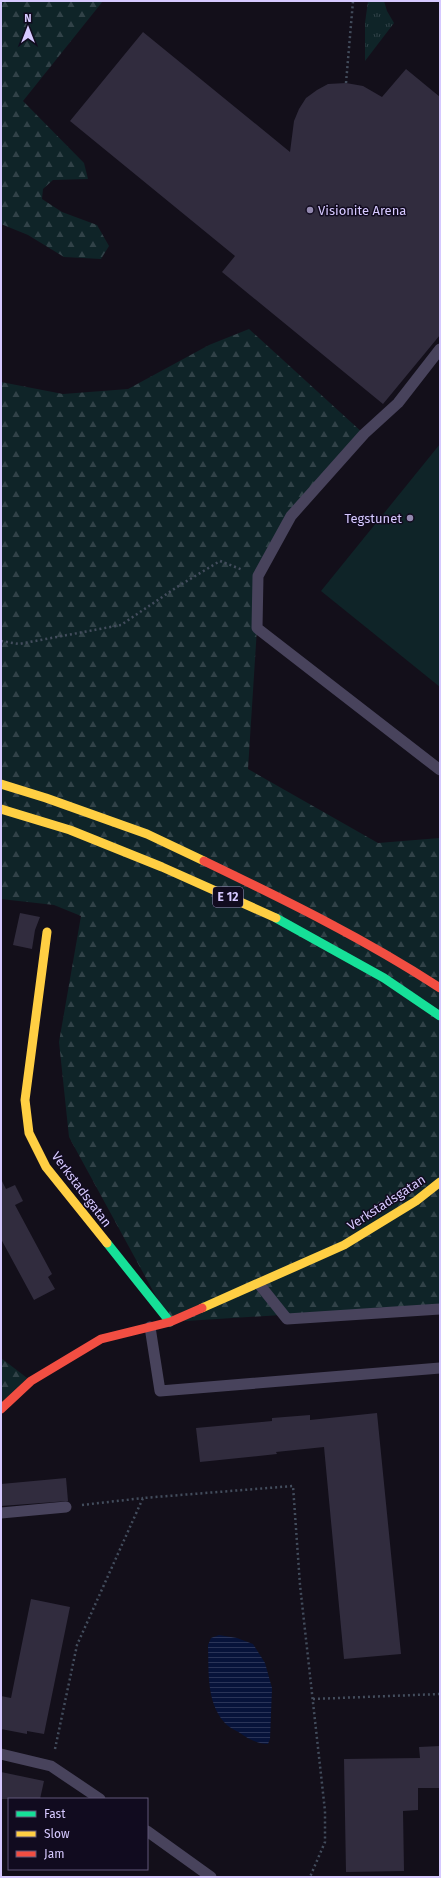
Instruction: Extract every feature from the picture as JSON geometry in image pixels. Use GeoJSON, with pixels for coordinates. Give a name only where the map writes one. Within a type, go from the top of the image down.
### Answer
{"type":"FeatureCollection","features":[{"type":"Feature","properties":{"kind":"main road","name":"E 12"},"geometry":{"type":"LineString","coordinates":[[1,784],[46,798],[147,834],[289,902],[408,967],[440,988]]}},
{"type":"Feature","properties":{"kind":"main road","name":"E 12"},"geometry":{"type":"LineString","coordinates":[[1,808],[70,830],[162,867],[282,921],[384,978],[440,1016]]}},
{"type":"Feature","properties":{"kind":"main road","name":"Verkstadsgatan"},"geometry":{"type":"LineString","coordinates":[[47,932],[25,1100],[29,1133],[46,1167],[170,1322]]}},
{"type":"Feature","properties":{"kind":"main road","name":"Verkstadsgatan"},"geometry":{"type":"LineString","coordinates":[[1,1409],[31,1381],[101,1339],[170,1322],[259,1284],[344,1245],[416,1201],[440,1182]]}},
{"type":"Feature","properties":{"kind":"lane"},"geometry":{"type":"LineString","coordinates":[[440,349],[398,403],[364,434],[291,516],[258,576],[257,628],[440,770]]}},
{"type":"Feature","properties":{"kind":"lane"},"geometry":{"type":"LineString","coordinates":[[259,1284],[287,1320],[440,1309]]}},
{"type":"Feature","properties":{"kind":"lane"},"geometry":{"type":"LineString","coordinates":[[150,1327],[160,1391],[440,1368]]}},
{"type":"Feature","properties":{"kind":"lane"},"geometry":{"type":"LineString","coordinates":[[1,1513],[66,1507]]}},
{"type":"Feature","properties":{"kind":"lane"},"geometry":{"type":"LineString","coordinates":[[1,1754],[51,1766],[99,1798]]}},
{"type":"Feature","properties":{"kind":"lane"},"geometry":{"type":"LineString","coordinates":[[148,1832],[211,1877]]}},
{"type":"Feature","properties":{"kind":"path"},"geometry":{"type":"LineString","coordinates":[[346,83],[353,1]]}},
{"type":"Feature","properties":{"kind":"path"},"geometry":{"type":"LineString","coordinates":[[1,641],[18,644],[121,625],[177,587],[220,561],[258,576]]}},
{"type":"Feature","properties":{"kind":"path"},"geometry":{"type":"LineString","coordinates":[[66,1507],[143,1498],[293,1486],[300,1585],[325,1811],[325,1842],[310,1877]]}},
{"type":"Feature","properties":{"kind":"path"},"geometry":{"type":"LineString","coordinates":[[51,1766],[77,1645],[143,1498]]}},
{"type":"Feature","properties":{"kind":"path"},"geometry":{"type":"LineString","coordinates":[[313,1699],[440,1694]]}},
{"type":"Feature","properties":{"kind":"green space"},"geometry":{"type":"Polygon","coordinates":[[[1,1],[103,1],[23,101],[84,163],[88,179],[53,180],[43,189],[42,199],[62,212],[97,225],[109,246],[101,259],[64,257],[28,235],[1,224],[1,1]]]}},
{"type":"Feature","properties":{"kind":"green space"},"geometry":{"type":"Polygon","coordinates":[[[368,1],[384,1],[387,11],[394,23],[365,61],[365,23],[368,1]]]}},
{"type":"Feature","properties":{"kind":"green space"},"geometry":{"type":"Polygon","coordinates":[[[249,329],[364,434],[291,516],[258,576],[257,628],[248,769],[378,843],[440,838],[440,1305],[170,1322],[69,1137],[59,1042],[81,916],[54,905],[1,899],[1,382],[63,394],[128,389],[209,345],[249,329]]]}},
{"type":"Feature","properties":{"kind":"green space","name":"Tegstunet"},"geometry":{"type":"Polygon","coordinates":[[[440,444],[440,687],[321,591],[440,444]]]}},
{"type":"Feature","properties":{"kind":"green space"},"geometry":{"type":"Polygon","coordinates":[[[1,1358],[31,1381],[1,1409],[1,1358]]]}},
{"type":"Feature","properties":{"kind":"water"},"geometry":{"type":"Polygon","coordinates":[[[219,1635],[237,1638],[253,1644],[265,1663],[272,1688],[270,1739],[268,1744],[253,1741],[246,1737],[230,1727],[218,1714],[211,1695],[208,1645],[211,1638],[219,1635]]]}},
{"type":"Feature","properties":{"kind":"building","name":"Visionite Arena"},"geometry":{"type":"Polygon","coordinates":[[[143,32],[290,152],[294,121],[299,109],[306,98],[328,84],[346,83],[363,86],[382,97],[406,69],[440,97],[440,335],[383,404],[222,272],[235,256],[70,121],[143,32]]]}},
{"type":"Feature","properties":{"kind":"building"},"geometry":{"type":"Polygon","coordinates":[[[20,913],[40,917],[35,930],[32,949],[13,945],[20,913]]]}},
{"type":"Feature","properties":{"kind":"building"},"geometry":{"type":"Polygon","coordinates":[[[1,1179],[6,1189],[15,1185],[23,1201],[15,1205],[52,1274],[48,1277],[55,1289],[34,1300],[1,1239],[1,1179]]]}},
{"type":"Feature","properties":{"kind":"building"},"geometry":{"type":"Polygon","coordinates":[[[377,1413],[401,1654],[344,1659],[324,1447],[276,1452],[277,1454],[200,1462],[196,1428],[272,1421],[272,1418],[310,1415],[310,1420],[377,1413]]]}},
{"type":"Feature","properties":{"kind":"building"},"geometry":{"type":"Polygon","coordinates":[[[66,1478],[68,1501],[1,1506],[1,1484],[66,1478]]]}},
{"type":"Feature","properties":{"kind":"building"},"geometry":{"type":"Polygon","coordinates":[[[31,1599],[70,1607],[44,1734],[27,1731],[27,1734],[1,1729],[1,1696],[11,1698],[31,1599]]]}},
{"type":"Feature","properties":{"kind":"building"},"geometry":{"type":"Polygon","coordinates":[[[440,1746],[440,1788],[418,1788],[418,1810],[403,1811],[404,1871],[346,1872],[344,1759],[420,1758],[419,1747],[440,1746]]]}},
{"type":"Feature","properties":{"kind":"building"},"geometry":{"type":"Polygon","coordinates":[[[1,1772],[44,1781],[40,1798],[1,1799],[1,1772]]]}},
{"type":"Feature","properties":{"kind":"traffic: fast"},"geometry":{"type":"LineString","coordinates":[[276,918],[384,978],[440,1016]]}},
{"type":"Feature","properties":{"kind":"traffic: fast"},"geometry":{"type":"LineString","coordinates":[[107,1243],[170,1322]]}},
{"type":"Feature","properties":{"kind":"traffic: slow"},"geometry":{"type":"LineString","coordinates":[[1,784],[46,798],[147,834],[204,861]]}},
{"type":"Feature","properties":{"kind":"traffic: slow"},"geometry":{"type":"LineString","coordinates":[[1,809],[70,830],[162,867],[276,918]]}},
{"type":"Feature","properties":{"kind":"traffic: slow"},"geometry":{"type":"LineString","coordinates":[[47,932],[25,1100],[29,1133],[46,1167],[107,1243]]}},
{"type":"Feature","properties":{"kind":"traffic: slow"},"geometry":{"type":"LineString","coordinates":[[202,1308],[344,1245],[416,1201],[440,1182]]}},
{"type":"Feature","properties":{"kind":"traffic: jam"},"geometry":{"type":"LineString","coordinates":[[204,861],[294,905],[354,937],[412,970],[440,988]]}},
{"type":"Feature","properties":{"kind":"traffic: jam"},"geometry":{"type":"LineString","coordinates":[[1,1409],[31,1381],[101,1339],[170,1322],[202,1308]]}},
{"type":"Feature","properties":{"kind":"place","name":"Visionite Arena"},"geometry":{"type":"Point","coordinates":[310,210]}},
{"type":"Feature","properties":{"kind":"place","name":"Tegstunet"},"geometry":{"type":"Point","coordinates":[410,518]}}]}
